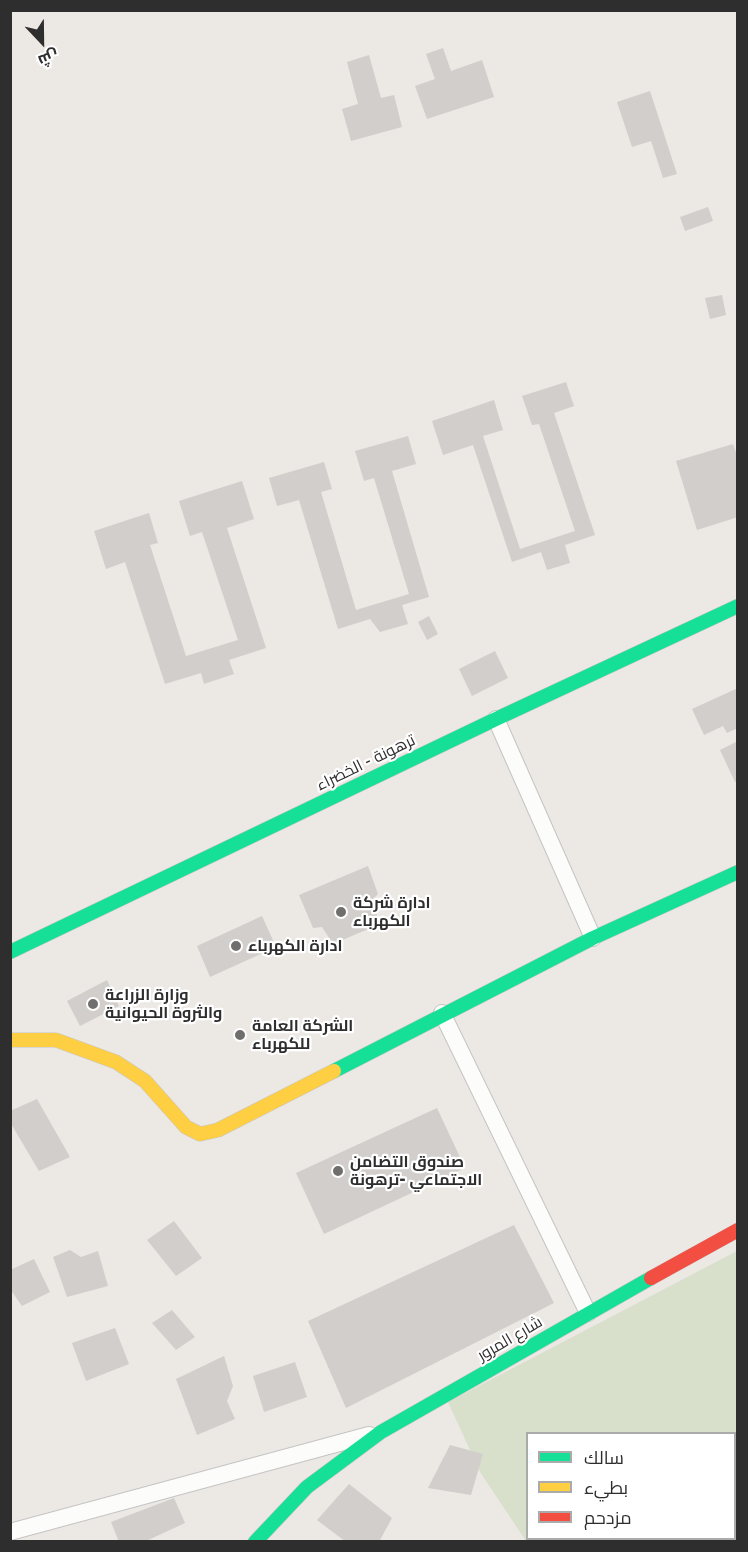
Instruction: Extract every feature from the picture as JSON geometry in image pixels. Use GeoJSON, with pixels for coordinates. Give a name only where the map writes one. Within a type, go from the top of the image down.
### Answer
{"type":"FeatureCollection","features":[{"type":"Feature","properties":{"kind":"main road","name":"ترهونة - الخضراء"},"geometry":{"type":"LineString","coordinates":[[10,951],[495,719],[738,606]]}},
{"type":"Feature","properties":{"kind":"main road"},"geometry":{"type":"LineString","coordinates":[[10,1040],[56,1040],[116,1062],[145,1081],[186,1127],[200,1134],[218,1130],[442,1013],[593,938],[738,872]]}},
{"type":"Feature","properties":{"kind":"main road","name":"شارع المرور"},"geometry":{"type":"LineString","coordinates":[[255,1542],[307,1487],[381,1432],[588,1312],[738,1230]]}},
{"type":"Feature","properties":{"kind":"street"},"geometry":{"type":"LineString","coordinates":[[495,719],[593,938]]}},
{"type":"Feature","properties":{"kind":"street"},"geometry":{"type":"LineString","coordinates":[[442,1013],[588,1312]]}},
{"type":"Feature","properties":{"kind":"street"},"geometry":{"type":"LineString","coordinates":[[10,1532],[381,1432]]}},
{"type":"Feature","properties":{"kind":"green space"},"geometry":{"type":"Polygon","coordinates":[[[737,1251],[737,1541],[526,1541],[480,1472],[448,1402],[737,1251]]]}},
{"type":"Feature","properties":{"kind":"building"},"geometry":{"type":"Polygon","coordinates":[[[443,48],[451,71],[482,60],[494,97],[427,119],[415,86],[435,79],[426,54],[443,48]]]}},
{"type":"Feature","properties":{"kind":"building"},"geometry":{"type":"Polygon","coordinates":[[[369,55],[381,98],[394,95],[402,127],[351,141],[342,109],[358,104],[347,62],[369,55]]]}},
{"type":"Feature","properties":{"kind":"building"},"geometry":{"type":"Polygon","coordinates":[[[650,91],[677,174],[663,178],[651,141],[632,147],[617,102],[650,91]]]}},
{"type":"Feature","properties":{"kind":"building"},"geometry":{"type":"Polygon","coordinates":[[[708,207],[713,221],[685,231],[680,217],[708,207]]]}},
{"type":"Feature","properties":{"kind":"building"},"geometry":{"type":"Polygon","coordinates":[[[722,295],[726,315],[710,319],[705,298],[722,295]]]}},
{"type":"Feature","properties":{"kind":"building"},"geometry":{"type":"Polygon","coordinates":[[[566,382],[574,406],[554,413],[595,535],[565,545],[570,563],[547,570],[541,552],[512,562],[473,445],[443,455],[432,421],[494,400],[503,430],[483,436],[520,549],[575,531],[539,424],[532,425],[522,396],[566,382]]]}},
{"type":"Feature","properties":{"kind":"building"},"geometry":{"type":"Polygon","coordinates":[[[408,436],[416,464],[392,471],[429,597],[402,605],[408,624],[380,632],[370,619],[338,629],[299,500],[277,506],[269,478],[324,462],[332,489],[321,492],[356,610],[409,594],[374,478],[364,481],[355,451],[408,436]]]}},
{"type":"Feature","properties":{"kind":"building"},"geometry":{"type":"Polygon","coordinates":[[[733,444],[738,458],[738,517],[697,530],[676,461],[733,444]]]}},
{"type":"Feature","properties":{"kind":"building"},"geometry":{"type":"Polygon","coordinates":[[[242,481],[254,519],[227,528],[266,648],[229,660],[234,674],[204,684],[201,673],[165,684],[125,562],[106,569],[94,531],[149,513],[158,543],[150,545],[186,656],[238,640],[202,532],[190,536],[179,501],[242,481]]]}},
{"type":"Feature","properties":{"kind":"building"},"geometry":{"type":"Polygon","coordinates":[[[429,616],[438,634],[427,640],[418,622],[429,616]]]}},
{"type":"Feature","properties":{"kind":"building"},"geometry":{"type":"Polygon","coordinates":[[[495,651],[508,678],[472,696],[459,669],[495,651]]]}},
{"type":"Feature","properties":{"kind":"building"},"geometry":{"type":"Polygon","coordinates":[[[738,688],[738,728],[727,733],[723,726],[704,735],[692,709],[738,688]]]}},
{"type":"Feature","properties":{"kind":"building"},"geometry":{"type":"Polygon","coordinates":[[[738,741],[738,781],[735,782],[720,750],[738,741]]]}},
{"type":"Feature","properties":{"kind":"building","name":"ادارة شركة الكهرباء"},"geometry":{"type":"Polygon","coordinates":[[[368,866],[378,894],[372,900],[380,924],[333,944],[322,927],[313,928],[299,895],[368,866]]]}},
{"type":"Feature","properties":{"kind":"building","name":"ادارة الكهرباء"},"geometry":{"type":"Polygon","coordinates":[[[262,916],[276,947],[210,977],[197,946],[262,916]]]}},
{"type":"Feature","properties":{"kind":"building","name":"وزارة الزراعة والثروة الحيوانية"},"geometry":{"type":"Polygon","coordinates":[[[107,980],[119,1006],[80,1026],[67,1001],[107,980]]]}},
{"type":"Feature","properties":{"kind":"building"},"geometry":{"type":"Polygon","coordinates":[[[37,1099],[70,1157],[39,1171],[10,1122],[10,1111],[37,1099]]]}},
{"type":"Feature","properties":{"kind":"building"},"geometry":{"type":"Polygon","coordinates":[[[437,1108],[465,1168],[324,1234],[296,1173],[437,1108]]]}},
{"type":"Feature","properties":{"kind":"building"},"geometry":{"type":"Polygon","coordinates":[[[174,1221],[202,1258],[176,1276],[147,1240],[174,1221]]]}},
{"type":"Feature","properties":{"kind":"building"},"geometry":{"type":"Polygon","coordinates":[[[514,1225],[554,1303],[346,1408],[308,1321],[514,1225]]]}},
{"type":"Feature","properties":{"kind":"building"},"geometry":{"type":"Polygon","coordinates":[[[70,1250],[81,1257],[98,1251],[108,1286],[67,1297],[53,1257],[70,1250]]]}},
{"type":"Feature","properties":{"kind":"building"},"geometry":{"type":"Polygon","coordinates":[[[34,1259],[50,1292],[22,1306],[10,1289],[10,1270],[34,1259]]]}},
{"type":"Feature","properties":{"kind":"building"},"geometry":{"type":"Polygon","coordinates":[[[172,1310],[195,1337],[176,1350],[152,1323],[172,1310]]]}},
{"type":"Feature","properties":{"kind":"building"},"geometry":{"type":"Polygon","coordinates":[[[115,1328],[129,1364],[86,1381],[72,1343],[115,1328]]]}},
{"type":"Feature","properties":{"kind":"building"},"geometry":{"type":"Polygon","coordinates":[[[224,1356],[233,1386],[227,1401],[235,1419],[197,1435],[176,1379],[224,1356]]]}},
{"type":"Feature","properties":{"kind":"building"},"geometry":{"type":"Polygon","coordinates":[[[295,1362],[307,1397],[264,1412],[253,1376],[295,1362]]]}},
{"type":"Feature","properties":{"kind":"building"},"geometry":{"type":"Polygon","coordinates":[[[450,1445],[483,1454],[471,1495],[428,1488],[450,1445]]]}},
{"type":"Feature","properties":{"kind":"building"},"geometry":{"type":"Polygon","coordinates":[[[349,1484],[392,1518],[379,1542],[346,1542],[317,1520],[349,1484]]]}},
{"type":"Feature","properties":{"kind":"building"},"geometry":{"type":"Polygon","coordinates":[[[174,1498],[185,1523],[144,1542],[119,1542],[111,1522],[174,1498]]]}},
{"type":"Feature","properties":{"kind":"traffic: fast"},"geometry":{"type":"LineString","coordinates":[[10,952],[496,719],[738,606]]}},
{"type":"Feature","properties":{"kind":"traffic: fast"},"geometry":{"type":"LineString","coordinates":[[334,1071],[593,938],[738,872]]}},
{"type":"Feature","properties":{"kind":"traffic: fast"},"geometry":{"type":"LineString","coordinates":[[255,1542],[307,1487],[381,1432],[651,1278]]}},
{"type":"Feature","properties":{"kind":"traffic: slow"},"geometry":{"type":"LineString","coordinates":[[10,1040],[56,1040],[116,1062],[145,1081],[186,1127],[200,1134],[218,1130],[334,1071]]}},
{"type":"Feature","properties":{"kind":"traffic: jam"},"geometry":{"type":"LineString","coordinates":[[651,1278],[738,1230]]}},
{"type":"Feature","properties":{"kind":"place","name":"ادارة شركة الكهرباء"},"geometry":{"type":"Point","coordinates":[341,912]}},
{"type":"Feature","properties":{"kind":"place","name":"ادارة الكهرباء"},"geometry":{"type":"Point","coordinates":[236,946]}},
{"type":"Feature","properties":{"kind":"place","name":"وزارة الزراعة والثروة الحيوانية"},"geometry":{"type":"Point","coordinates":[93,1004]}},
{"type":"Feature","properties":{"kind":"place","name":"الشركة العامة للكهرباء"},"geometry":{"type":"Point","coordinates":[240,1035]}},
{"type":"Feature","properties":{"kind":"place","name":"صندوق التضامن الاجتماعي -ترهونة"},"geometry":{"type":"Point","coordinates":[338,1171]}}]}
